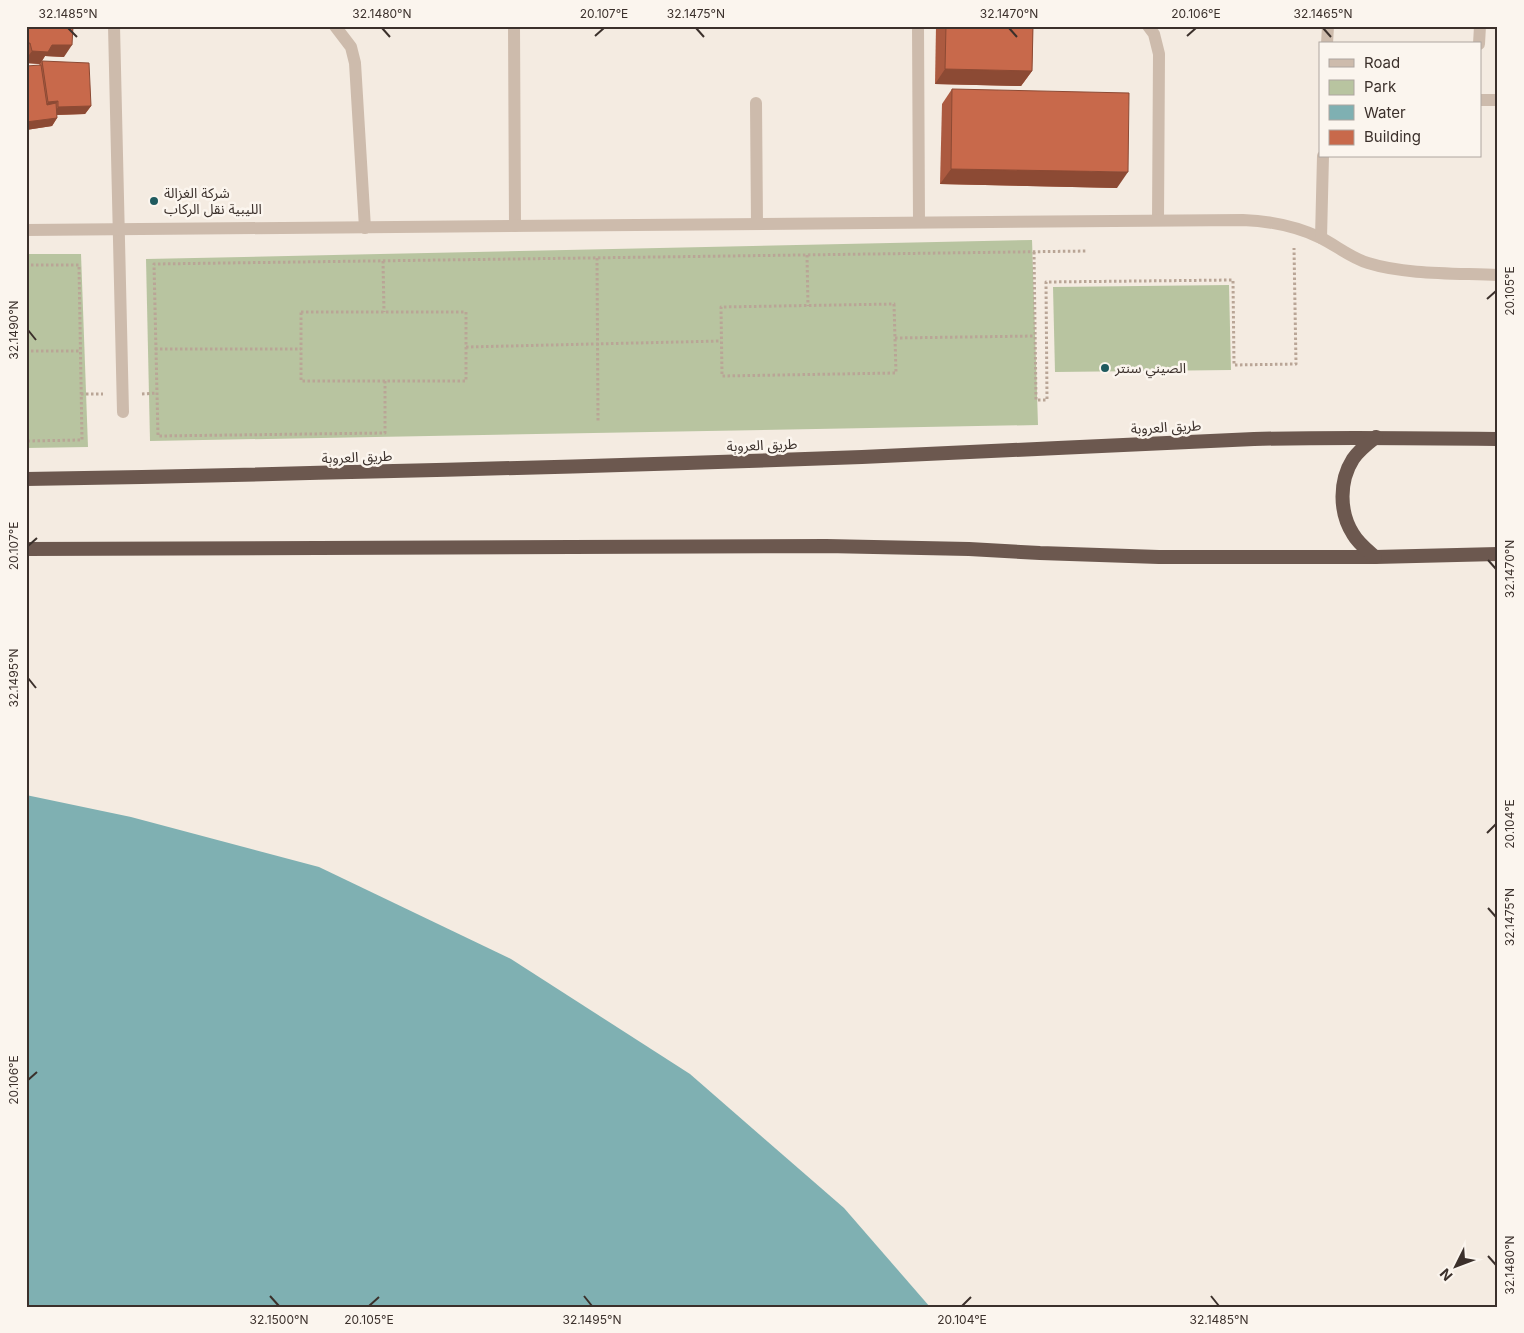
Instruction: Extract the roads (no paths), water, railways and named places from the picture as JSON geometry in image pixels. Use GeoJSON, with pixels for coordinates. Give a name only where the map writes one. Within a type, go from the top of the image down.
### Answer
{"type":"FeatureCollection","features":[{"type":"Feature","properties":{"kind":"highway","name":"طريق العروبة"},"geometry":{"type":"LineString","coordinates":[[26,479],[674,464],[1254,439],[1376,437],[1498,439]]}},
{"type":"Feature","properties":{"kind":"highway"},"geometry":{"type":"LineString","coordinates":[[1375,557],[1362,547],[1346,520],[1343,489],[1346,474],[1353,459],[1363,447],[1376,437]]}},
{"type":"Feature","properties":{"kind":"highway"},"geometry":{"type":"LineString","coordinates":[[26,549],[826,546],[969,549],[1159,557],[1375,557],[1498,554]]}},
{"type":"Feature","properties":{"kind":"street"},"geometry":{"type":"LineString","coordinates":[[114,26],[123,412]]}},
{"type":"Feature","properties":{"kind":"street"},"geometry":{"type":"LineString","coordinates":[[335,26],[351,47],[355,63],[365,228]]}},
{"type":"Feature","properties":{"kind":"street"},"geometry":{"type":"LineString","coordinates":[[514,26],[515,226]]}},
{"type":"Feature","properties":{"kind":"street"},"geometry":{"type":"LineString","coordinates":[[918,26],[919,222]]}},
{"type":"Feature","properties":{"kind":"street"},"geometry":{"type":"LineString","coordinates":[[1148,26],[1154,34],[1159,54],[1158,220]]}},
{"type":"Feature","properties":{"kind":"street"},"geometry":{"type":"LineString","coordinates":[[1327,42],[1328,26]]}},
{"type":"Feature","properties":{"kind":"street"},"geometry":{"type":"LineString","coordinates":[[1480,26],[1480,42]]}},
{"type":"Feature","properties":{"kind":"street"},"geometry":{"type":"LineString","coordinates":[[1482,100],[1498,100]]}},
{"type":"Feature","properties":{"kind":"street"},"geometry":{"type":"LineString","coordinates":[[756,103],[757,224]]}},
{"type":"Feature","properties":{"kind":"street"},"geometry":{"type":"LineString","coordinates":[[1321,238],[1323,158]]}},
{"type":"Feature","properties":{"kind":"street"},"geometry":{"type":"LineString","coordinates":[[26,230],[1158,220],[1263,221],[1294,228],[1321,238],[1352,256],[1380,267],[1410,271],[1498,275]]}},
{"type":"Feature","properties":{"kind":"water"},"geometry":{"type":"Polygon","coordinates":[[[26,795],[131,817],[319,867],[511,959],[690,1074],[844,1208],[930,1307],[26,1307],[26,795]]]}},
{"type":"Feature","properties":{"kind":"place","name":"شركة الغزالة الليبية نقل الركاب"},"geometry":{"type":"Point","coordinates":[154,201]}},
{"type":"Feature","properties":{"kind":"place","name":"الصيني سنتر"},"geometry":{"type":"Point","coordinates":[1105,368]}}]}
